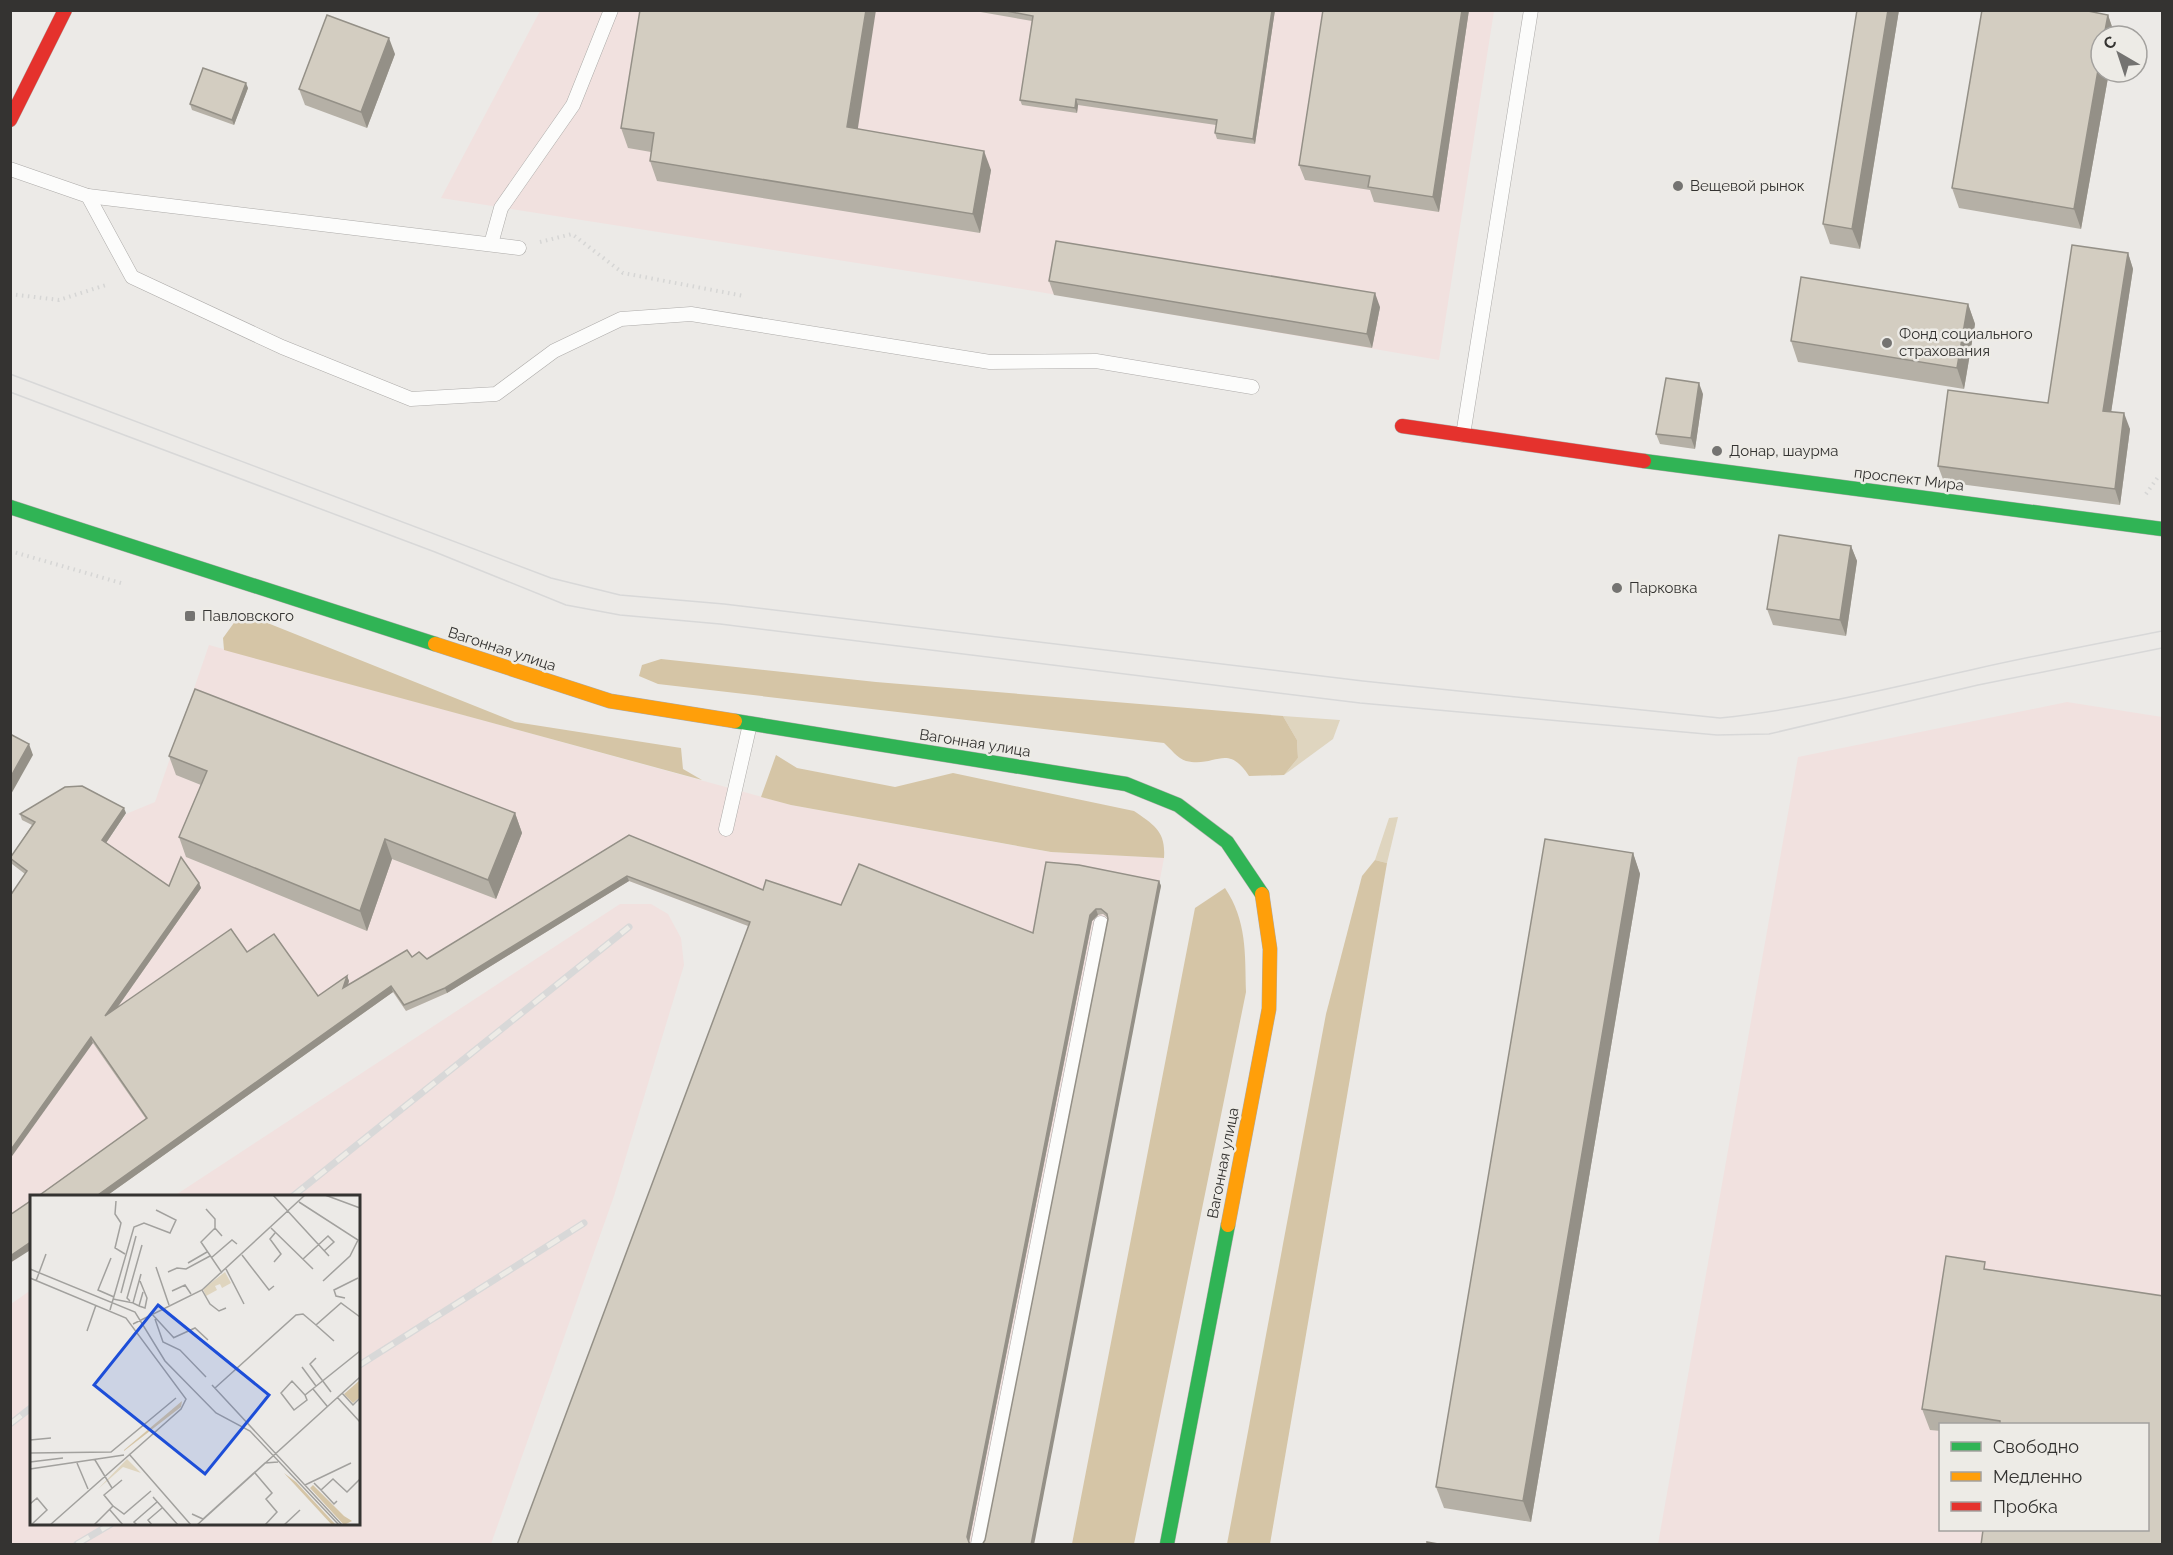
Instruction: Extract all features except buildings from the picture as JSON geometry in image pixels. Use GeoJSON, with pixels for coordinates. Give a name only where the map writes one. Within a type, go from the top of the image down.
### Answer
{"type":"FeatureCollection","features":[{"type":"Feature","properties":{"kind":"street"},"geometry":{"type":"LineString","coordinates":[[10,120],[64,10]]}},
{"type":"Feature","properties":{"kind":"street","name":"проспект Мира"},"geometry":{"type":"LineString","coordinates":[[1402,426],[2163,529]]}},
{"type":"Feature","properties":{"kind":"street","name":"Вагонная улица"},"geometry":{"type":"LineString","coordinates":[[10,507],[610,701],[1125,784],[1178,805],[1227,842],[1262,892],[1270,949],[1269,1009],[1167,1545]]}},
{"type":"Feature","properties":{"kind":"lane"},"geometry":{"type":"LineString","coordinates":[[491,244],[501,208],[573,105],[611,10]]}},
{"type":"Feature","properties":{"kind":"lane"},"geometry":{"type":"LineString","coordinates":[[1463,435],[1531,10]]}},
{"type":"Feature","properties":{"kind":"lane"},"geometry":{"type":"LineString","coordinates":[[10,169],[88,196],[519,248]]}},
{"type":"Feature","properties":{"kind":"lane"},"geometry":{"type":"LineString","coordinates":[[88,196],[132,277],[282,347],[411,399],[496,394],[554,351],[621,319],[691,314],[990,362],[1096,361],[1252,387]]}},
{"type":"Feature","properties":{"kind":"lane"},"geometry":{"type":"LineString","coordinates":[[726,829],[750,724]]}},
{"type":"Feature","properties":{"kind":"lane"},"geometry":{"type":"LineString","coordinates":[[978,1545],[1101,923]]}},
{"type":"Feature","properties":{"kind":"path"},"geometry":{"type":"LineString","coordinates":[[519,248],[572,234],[624,273],[751,297]]}},
{"type":"Feature","properties":{"kind":"path"},"geometry":{"type":"LineString","coordinates":[[10,294],[59,300],[132,277]]}},
{"type":"Feature","properties":{"kind":"path"},"geometry":{"type":"LineString","coordinates":[[10,551],[121,583]]}},
{"type":"Feature","properties":{"kind":"shaded area"},"geometry":{"type":"Polygon","coordinates":[[[540,11],[1494,11],[1439,360],[998,285],[441,198],[540,11]]]}},
{"type":"Feature","properties":{"kind":"shaded area"},"geometry":{"type":"Polygon","coordinates":[[[255,618],[515,722],[681,748],[683,769],[702,780],[224,650],[223,638],[236,620],[255,618]]]}},
{"type":"Feature","properties":{"kind":"shaded area"},"geometry":{"type":"Polygon","coordinates":[[[209,645],[791,805],[1050,852],[1164,858],[1034,1544],[521,1544],[751,927],[629,881],[447,993],[406,1011],[393,992],[106,1195],[30,1195],[30,1249],[11,1263],[11,983],[126,814],[155,802],[209,645]]]}},
{"type":"Feature","properties":{"kind":"shaded area"},"geometry":{"type":"Polygon","coordinates":[[[661,659],[876,682],[1283,716],[1297,740],[1298,758],[1284,775],[1249,776],[1234,760],[1220,758],[1205,762],[1186,761],[1177,756],[1164,743],[658,684],[639,676],[642,665],[661,659]]]}},
{"type":"Feature","properties":{"kind":"shaded area"},"geometry":{"type":"Polygon","coordinates":[[[2067,702],[2162,717],[2162,1544],[1658,1544],[1798,757],[2067,702]]]}},
{"type":"Feature","properties":{"kind":"shaded area"},"geometry":{"type":"Polygon","coordinates":[[[1283,716],[1340,720],[1333,739],[1284,775],[1298,758],[1297,740],[1283,716]]]}},
{"type":"Feature","properties":{"kind":"shaded area"},"geometry":{"type":"Polygon","coordinates":[[[776,755],[797,768],[895,787],[953,773],[1134,811],[1153,825],[1161,835],[1164,858],[1051,852],[791,805],[761,797],[776,755]]]}},
{"type":"Feature","properties":{"kind":"shaded area"},"geometry":{"type":"Polygon","coordinates":[[[1398,817],[1387,863],[1375,860],[1389,818],[1398,817]]]}},
{"type":"Feature","properties":{"kind":"shaded area"},"geometry":{"type":"Polygon","coordinates":[[[1375,860],[1387,863],[1270,1544],[1227,1544],[1326,1014],[1362,876],[1375,860]]]}},
{"type":"Feature","properties":{"kind":"shaded area"},"geometry":{"type":"Polygon","coordinates":[[[1225,888],[1241,925],[1245,951],[1246,992],[1134,1544],[1072,1544],[1195,908],[1225,888]]]}},
{"type":"Feature","properties":{"kind":"shaded area"},"geometry":{"type":"Polygon","coordinates":[[[620,904],[651,904],[668,914],[681,938],[684,965],[614,1196],[491,1544],[11,1544],[11,1304],[30,1291],[30,1525],[360,1525],[360,1195],[176,1195],[620,904]]]}},
{"type":"Feature","properties":{"kind":"tram line"},"geometry":{"type":"LineString","coordinates":[[10,374],[551,578],[620,595],[724,604],[1363,681],[1720,718],[1817,704],[2162,631]]}},
{"type":"Feature","properties":{"kind":"tram line"},"geometry":{"type":"LineString","coordinates":[[10,392],[435,552],[566,605],[620,615],[720,624],[1360,703],[1717,735],[1769,734],[1978,685],[2162,648]]}},
{"type":"Feature","properties":{"kind":"railway"},"geometry":{"type":"LineString","coordinates":[[294,1195],[629,927]]}},
{"type":"Feature","properties":{"kind":"railway"},"geometry":{"type":"LineString","coordinates":[[360,1365],[584,1223]]}},
{"type":"Feature","properties":{"kind":"railway"},"geometry":{"type":"LineString","coordinates":[[10,1424],[30,1409]]}},
{"type":"Feature","properties":{"kind":"railway"},"geometry":{"type":"LineString","coordinates":[[77,1544],[109,1525]]}},
{"type":"Feature","properties":{"kind":"traffic: fast"},"geometry":{"type":"LineString","coordinates":[[1644,461],[2162,529]]}},
{"type":"Feature","properties":{"kind":"traffic: fast"},"geometry":{"type":"LineString","coordinates":[[10,507],[435,644]]}},
{"type":"Feature","properties":{"kind":"traffic: fast"},"geometry":{"type":"LineString","coordinates":[[735,721],[1126,784],[1178,805],[1227,842],[1262,894]]}},
{"type":"Feature","properties":{"kind":"traffic: fast"},"geometry":{"type":"LineString","coordinates":[[1167,1544],[1228,1225]]}},
{"type":"Feature","properties":{"kind":"traffic: slow"},"geometry":{"type":"LineString","coordinates":[[435,644],[610,701],[735,721]]}},
{"type":"Feature","properties":{"kind":"traffic: slow"},"geometry":{"type":"LineString","coordinates":[[1228,1225],[1269,1009],[1270,949],[1262,894]]}},
{"type":"Feature","properties":{"kind":"traffic: jam"},"geometry":{"type":"LineString","coordinates":[[10,120],[65,10]]}},
{"type":"Feature","properties":{"kind":"traffic: jam"},"geometry":{"type":"LineString","coordinates":[[1402,426],[1644,461]]}},
{"type":"Feature","properties":{"kind":"place","name":"Вещевой рынок"},"geometry":{"type":"Point","coordinates":[1678,186]}},
{"type":"Feature","properties":{"kind":"place","name":"Фонд социального страхования"},"geometry":{"type":"Point","coordinates":[1887,343]}},
{"type":"Feature","properties":{"kind":"place","name":"Донар, шаурма"},"geometry":{"type":"Point","coordinates":[1717,451]}},
{"type":"Feature","properties":{"kind":"place","name":"Парковка"},"geometry":{"type":"Point","coordinates":[1617,588]}},
{"type":"Feature","properties":{"kind":"place","name":"Павловского"},"geometry":{"type":"Point","coordinates":[190,616]}}]}
